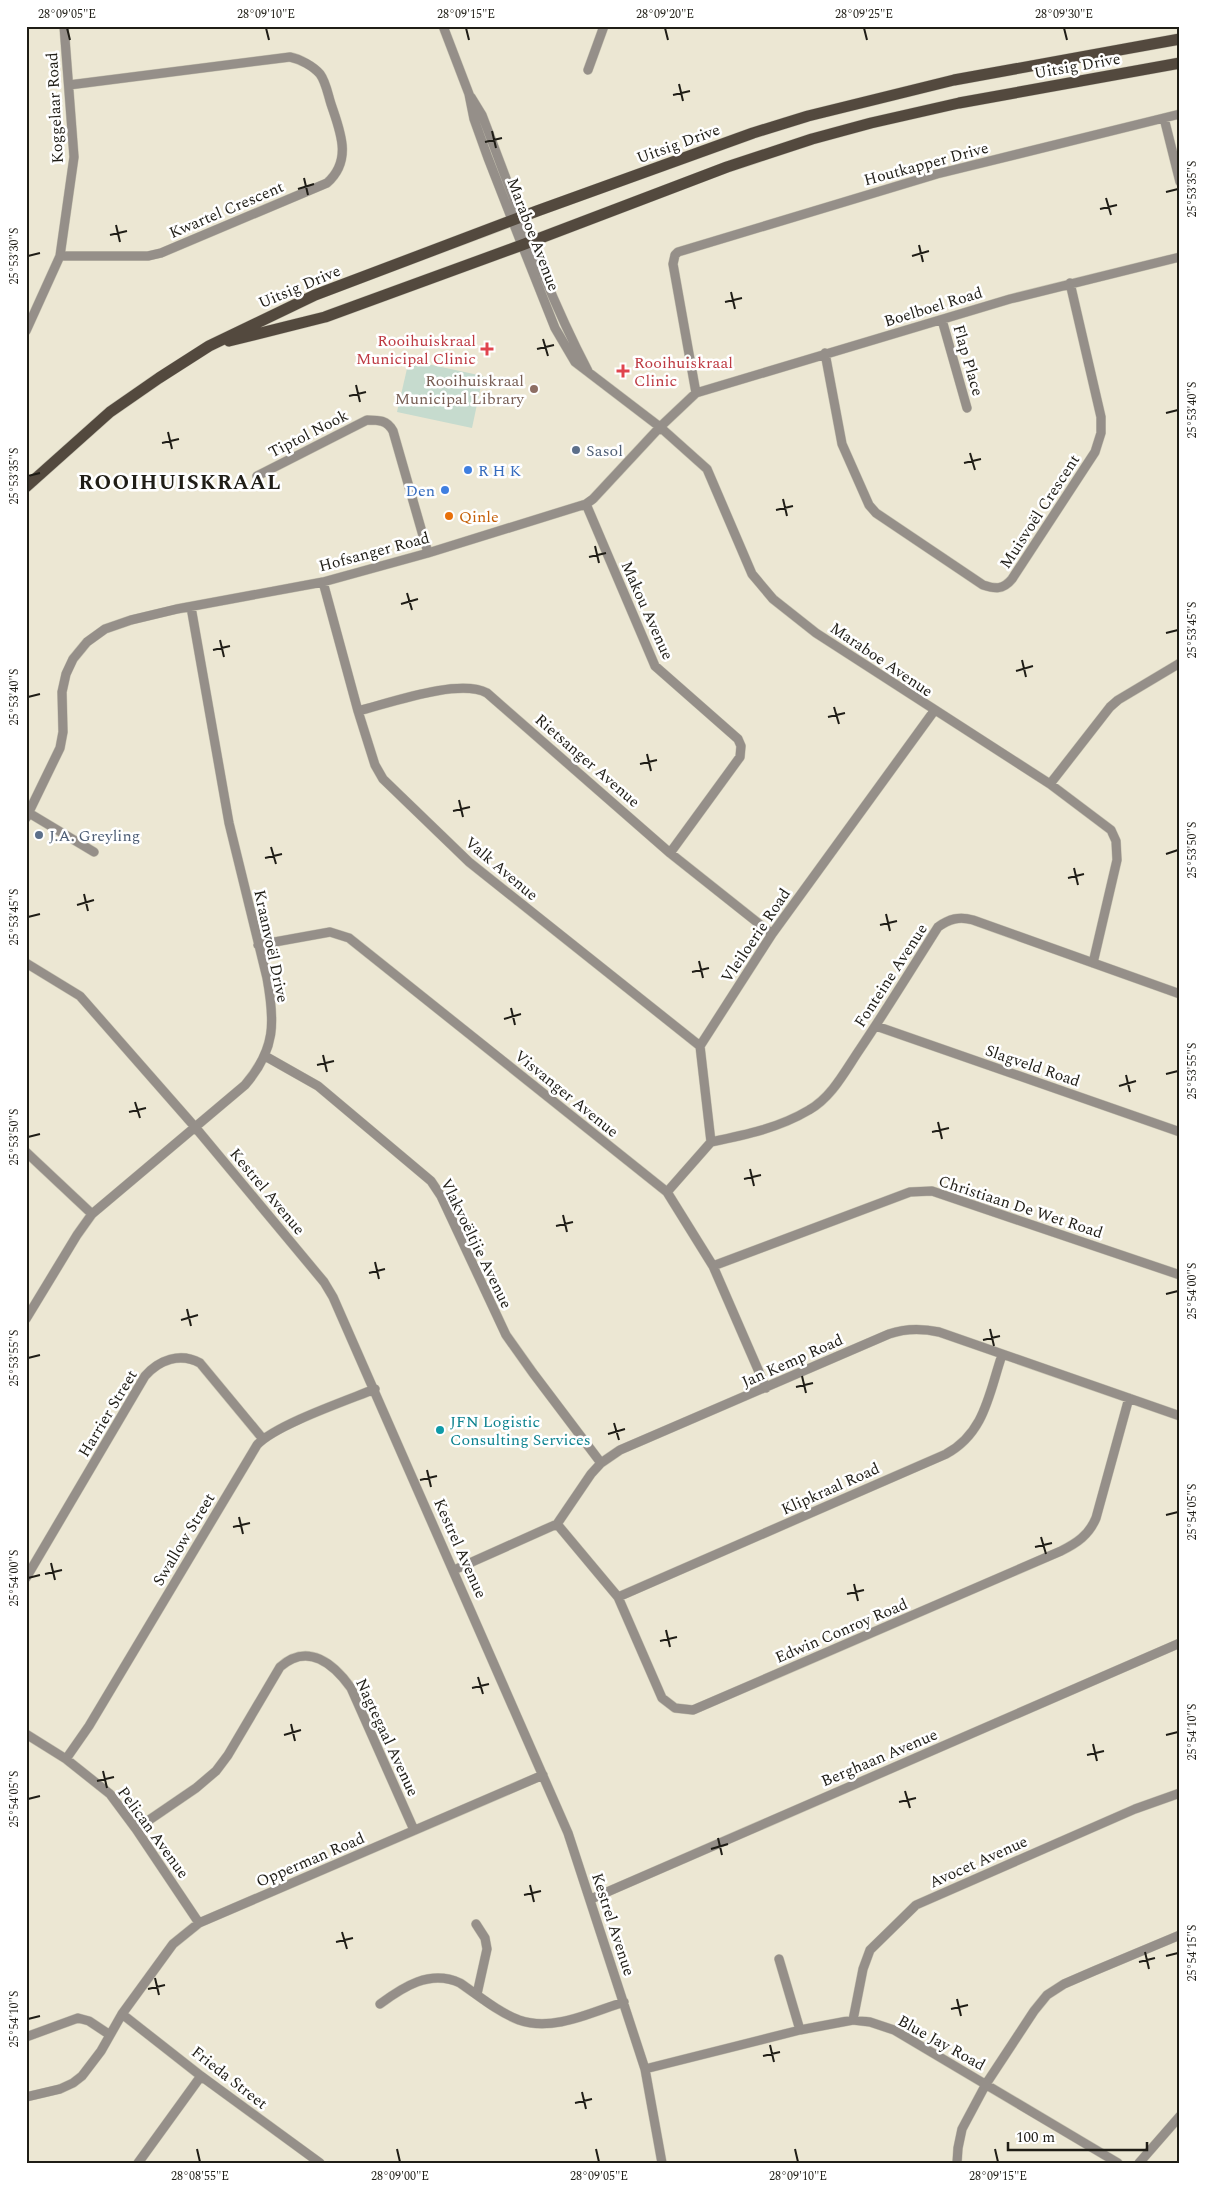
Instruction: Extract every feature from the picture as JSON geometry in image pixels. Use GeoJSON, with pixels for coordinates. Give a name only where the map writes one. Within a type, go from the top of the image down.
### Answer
{"type":"FeatureCollection","features":[{"type":"Feature","properties":{"kind":"main road","name":"Uitsig Drive"},"geometry":{"type":"LineString","coordinates":[[26,487],[110,412],[209,346],[315,295],[516,219],[753,133],[808,116],[954,80],[1180,39]]}},
{"type":"Feature","properties":{"kind":"main road","name":"Uitsig Drive"},"geometry":{"type":"LineString","coordinates":[[209,346],[325,317],[526,244],[727,167],[805,142],[871,123],[959,103],[1180,63]]}},
{"type":"Feature","properties":{"kind":"street","name":"Koggelaar Road"},"geometry":{"type":"LineString","coordinates":[[26,331],[60,256],[74,158],[64,26]]}},
{"type":"Feature","properties":{"kind":"street","name":"Maraboe Avenue"},"geometry":{"type":"LineString","coordinates":[[443,26],[469,94],[474,118],[526,244],[564,326],[590,374],[660,427],[711,473],[752,574],[773,599],[816,633],[934,711],[1050,784],[1111,830],[1116,841],[1117,860],[1093,963]]}},
{"type":"Feature","properties":{"kind":"street"},"geometry":{"type":"LineString","coordinates":[[588,70],[604,26]]}},
{"type":"Feature","properties":{"kind":"street","name":"Kwartel Crescent"},"geometry":{"type":"LineString","coordinates":[[60,256],[148,256],[161,253],[327,183],[341,166],[342,158],[342,137],[322,76],[297,58],[290,57],[69,85]]}},
{"type":"Feature","properties":{"kind":"street","name":"Houtkapper Drive"},"geometry":{"type":"LineString","coordinates":[[696,393],[673,264],[674,255],[682,250],[937,174],[1180,114]]}},
{"type":"Feature","properties":{"kind":"street"},"geometry":{"type":"LineString","coordinates":[[1164,118],[1180,182]]}},
{"type":"Feature","properties":{"kind":"street","name":"Boelboel Road"},"geometry":{"type":"LineString","coordinates":[[696,393],[825,353],[1070,283],[1180,257]]}},
{"type":"Feature","properties":{"kind":"street","name":"Muisvoël Crescent"},"geometry":{"type":"LineString","coordinates":[[825,353],[842,444],[873,510],[983,585],[995,589],[1004,587],[1012,579],[1095,452],[1101,433],[1101,417],[1070,283]]}},
{"type":"Feature","properties":{"kind":"street","name":"Flap Place"},"geometry":{"type":"LineString","coordinates":[[942,320],[967,408]]}},
{"type":"Feature","properties":{"kind":"street","name":"Hofsanger Road"},"geometry":{"type":"LineString","coordinates":[[28,815],[60,748],[63,732],[62,692],[66,674],[73,659],[87,642],[105,629],[131,620],[323,582],[586,504],[593,499],[660,427],[696,393]]}},
{"type":"Feature","properties":{"kind":"street","name":"Tiptol Nook"},"geometry":{"type":"LineString","coordinates":[[257,476],[367,420],[381,420],[389,425],[393,431],[428,552]]}},
{"type":"Feature","properties":{"kind":"street","name":"Makou Avenue"},"geometry":{"type":"LineString","coordinates":[[586,504],[654,666],[738,739],[741,746],[740,757],[670,853]]}},
{"type":"Feature","properties":{"kind":"street","name":"Valk Avenue"},"geometry":{"type":"LineString","coordinates":[[323,582],[358,711],[375,765],[388,785],[469,862],[700,1046]]}},
{"type":"Feature","properties":{"kind":"street","name":"Kraanvoël Drive"},"geometry":{"type":"LineString","coordinates":[[26,1319],[77,1235],[92,1214],[245,1085],[258,1070],[265,1056],[273,1029],[271,1002],[229,823],[192,607]]}},
{"type":"Feature","properties":{"kind":"street"},"geometry":{"type":"LineString","coordinates":[[1050,784],[1110,707],[1118,700],[1180,663]]}},
{"type":"Feature","properties":{"kind":"street","name":"Rietsanger Avenue"},"geometry":{"type":"LineString","coordinates":[[358,711],[455,688],[479,689],[493,696],[670,853],[772,934]]}},
{"type":"Feature","properties":{"kind":"street","name":"Vleiloerie Road"},"geometry":{"type":"LineString","coordinates":[[700,1046],[772,934],[934,711]]}},
{"type":"Feature","properties":{"kind":"street"},"geometry":{"type":"LineString","coordinates":[[28,815],[94,852]]}},
{"type":"Feature","properties":{"kind":"street","name":"Fonteine Avenue"},"geometry":{"type":"LineString","coordinates":[[711,1142],[758,1132],[810,1110],[828,1094],[876,1026],[938,927],[948,920],[960,918],[972,920],[1180,994]]}},
{"type":"Feature","properties":{"kind":"street","name":"Visvanger Avenue"},"geometry":{"type":"LineString","coordinates":[[258,945],[330,932],[349,938],[667,1192],[713,1266],[766,1388]]}},
{"type":"Feature","properties":{"kind":"street","name":"Kestrel Avenue"},"geometry":{"type":"LineString","coordinates":[[26,963],[80,996],[195,1127],[324,1282],[333,1298],[375,1389],[568,1833],[645,2069],[662,2163]]}},
{"type":"Feature","properties":{"kind":"street","name":"Slagveld Road"},"geometry":{"type":"LineString","coordinates":[[876,1026],[1180,1132]]}},
{"type":"Feature","properties":{"kind":"street"},"geometry":{"type":"LineString","coordinates":[[667,1192],[711,1142],[700,1046]]}},
{"type":"Feature","properties":{"kind":"street","name":"Vlakvoëltjie Avenue"},"geometry":{"type":"LineString","coordinates":[[265,1056],[318,1086],[431,1181],[441,1196],[506,1335],[601,1462]]}},
{"type":"Feature","properties":{"kind":"street"},"geometry":{"type":"LineString","coordinates":[[26,1152],[92,1214]]}},
{"type":"Feature","properties":{"kind":"street","name":"Christiaan De Wet Road"},"geometry":{"type":"LineString","coordinates":[[713,1266],[910,1192],[923,1191],[938,1192],[1180,1275]]}},
{"type":"Feature","properties":{"kind":"street","name":"Jan Kemp Road"},"geometry":{"type":"LineString","coordinates":[[454,1570],[557,1524],[601,1462],[620,1450],[889,1334],[908,1329],[926,1329],[939,1332],[1180,1416]]}},
{"type":"Feature","properties":{"kind":"street","name":"Klipkraal Road"},"geometry":{"type":"LineString","coordinates":[[618,1597],[952,1451],[968,1439],[978,1425],[1002,1354]]}},
{"type":"Feature","properties":{"kind":"street","name":"Harrier Street"},"geometry":{"type":"LineString","coordinates":[[26,1578],[145,1376],[159,1364],[174,1358],[186,1358],[200,1363],[263,1439]]}},
{"type":"Feature","properties":{"kind":"street","name":"Swallow Street"},"geometry":{"type":"LineString","coordinates":[[66,1759],[89,1726],[251,1454],[263,1439],[282,1428],[375,1389]]}},
{"type":"Feature","properties":{"kind":"street","name":"Edwin Conroy Road"},"geometry":{"type":"LineString","coordinates":[[557,1524],[618,1597],[662,1698],[670,1706],[680,1710],[699,1708],[1052,1555],[1079,1541],[1090,1531],[1096,1518],[1129,1398]]}},
{"type":"Feature","properties":{"kind":"street","name":"Berghaan Avenue"},"geometry":{"type":"LineString","coordinates":[[591,1899],[1180,1643]]}},
{"type":"Feature","properties":{"kind":"street","name":"Nagtegaal Avenue"},"geometry":{"type":"LineString","coordinates":[[136,1828],[196,1788],[216,1771],[228,1755],[280,1667],[292,1659],[302,1657],[318,1658],[329,1664],[340,1673],[352,1688],[414,1830]]}},
{"type":"Feature","properties":{"kind":"street","name":"Pelican Avenue"},"geometry":{"type":"LineString","coordinates":[[26,1734],[66,1759],[110,1794],[136,1828],[199,1923]]}},
{"type":"Feature","properties":{"kind":"street","name":"Opperman Road"},"geometry":{"type":"LineString","coordinates":[[26,2097],[48,2093],[77,2081],[101,2051],[122,2014],[173,1944],[199,1923],[543,1775]]}},
{"type":"Feature","properties":{"kind":"street","name":"Avocet Avenue"},"geometry":{"type":"LineString","coordinates":[[852,2020],[863,1969],[870,1950],[916,1905],[1126,1812],[1180,1793]]}},
{"type":"Feature","properties":{"kind":"street"},"geometry":{"type":"LineString","coordinates":[[476,1924],[487,1945],[486,1958],[477,1994]]}},
{"type":"Feature","properties":{"kind":"street"},"geometry":{"type":"LineString","coordinates":[[957,2163],[962,2129],[986,2084],[1034,2011],[1047,1995],[1064,1984],[1094,1970],[1180,1935]]}},
{"type":"Feature","properties":{"kind":"street"},"geometry":{"type":"LineString","coordinates":[[779,1959],[800,2030]]}},
{"type":"Feature","properties":{"kind":"street"},"geometry":{"type":"LineString","coordinates":[[380,2004],[404,1988],[431,1979],[452,1980],[517,2019],[533,2023],[565,2021],[624,2002]]}},
{"type":"Feature","properties":{"kind":"street","name":"Frieda Street"},"geometry":{"type":"LineString","coordinates":[[122,2014],[201,2076],[320,2163]]}},
{"type":"Feature","properties":{"kind":"street"},"geometry":{"type":"LineString","coordinates":[[26,2037],[78,2018],[89,2021],[110,2035]]}},
{"type":"Feature","properties":{"kind":"street","name":"Blue Jay Road"},"geometry":{"type":"LineString","coordinates":[[645,2069],[800,2030],[852,2020],[870,2022],[894,2030],[1118,2163]]}},
{"type":"Feature","properties":{"kind":"street"},"geometry":{"type":"LineString","coordinates":[[138,2163],[201,2076]]}},
{"type":"Feature","properties":{"kind":"street"},"geometry":{"type":"LineString","coordinates":[[1138,2163],[1180,2116]]}},
{"type":"Feature","properties":{"kind":"green space"},"geometry":{"type":"Polygon","coordinates":[[[409,360],[483,376],[472,428],[397,412],[409,360]]]}},
{"type":"Feature","properties":{"kind":"place","name":"Rooihuiskraal Municipal Clinic"},"geometry":{"type":"Point","coordinates":[487,349]}},
{"type":"Feature","properties":{"kind":"place","name":"Rooihuiskraal Clinic"},"geometry":{"type":"Point","coordinates":[623,371]}},
{"type":"Feature","properties":{"kind":"place","name":"Rooihuiskraal Municipal Library"},"geometry":{"type":"Point","coordinates":[534,389]}},
{"type":"Feature","properties":{"kind":"place","name":"Sasol"},"geometry":{"type":"Point","coordinates":[576,450]}},
{"type":"Feature","properties":{"kind":"place","name":"R H K"},"geometry":{"type":"Point","coordinates":[468,470]}},
{"type":"Feature","properties":{"kind":"place","name":"Den"},"geometry":{"type":"Point","coordinates":[445,490]}},
{"type":"Feature","properties":{"kind":"place","name":"Qinle"},"geometry":{"type":"Point","coordinates":[449,516]}},
{"type":"Feature","properties":{"kind":"place","name":"J.A. Greyling"},"geometry":{"type":"Point","coordinates":[39,835]}},
{"type":"Feature","properties":{"kind":"place","name":"JFN Logistic Consulting Services"},"geometry":{"type":"Point","coordinates":[440,1430]}},
{"type":"Feature","properties":{"kind":"district","name":"ROOIHUISKRAAL"},"geometry":{"type":"Point","coordinates":[180,482]}}]}
